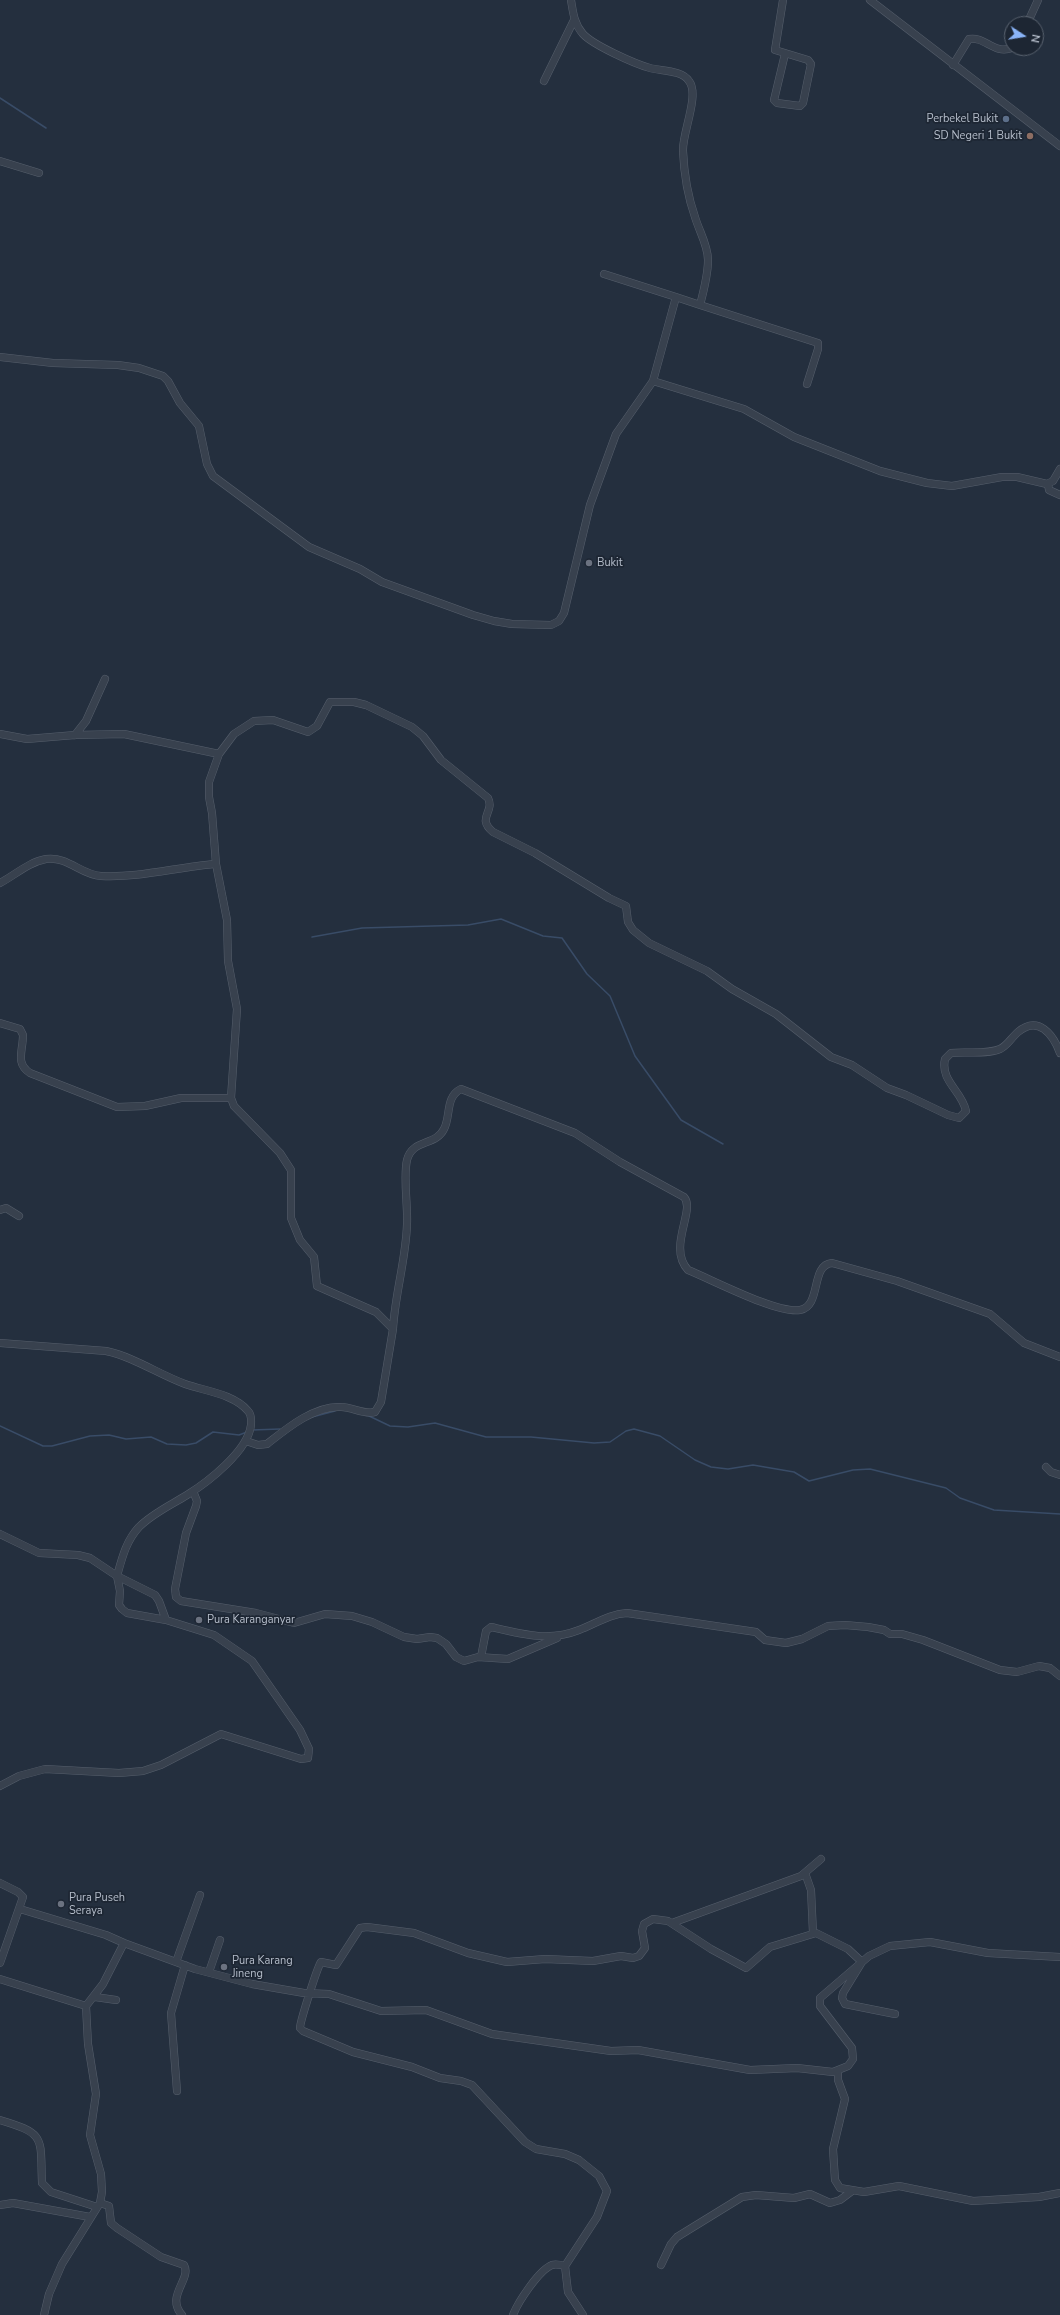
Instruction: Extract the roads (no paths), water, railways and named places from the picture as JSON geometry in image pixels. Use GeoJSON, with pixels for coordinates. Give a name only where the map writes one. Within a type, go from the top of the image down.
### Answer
{"type":"FeatureCollection","features":[{"type":"Feature","properties":{"kind":"street"},"geometry":{"type":"LineString","coordinates":[[571,0],[574,20],[582,33],[589,39],[636,64],[686,77],[692,86],[692,99],[684,134],[683,151],[690,196],[708,259],[708,272],[700,305]]}},
{"type":"Feature","properties":{"kind":"street"},"geometry":{"type":"LineString","coordinates":[[783,0],[774,47],[776,51],[808,60],[812,64],[803,103],[800,106],[777,102],[774,100],[785,54]]}},
{"type":"Feature","properties":{"kind":"street"},"geometry":{"type":"LineString","coordinates":[[870,0],[1060,146]]}},
{"type":"Feature","properties":{"kind":"street"},"geometry":{"type":"LineString","coordinates":[[1031,16],[1038,0]]}},
{"type":"Feature","properties":{"kind":"street"},"geometry":{"type":"LineString","coordinates":[[544,81],[574,20]]}},
{"type":"Feature","properties":{"kind":"street"},"geometry":{"type":"LineString","coordinates":[[953,65],[969,39],[977,38],[998,50],[1004,49]]}},
{"type":"Feature","properties":{"kind":"street"},"geometry":{"type":"LineString","coordinates":[[0,161],[39,173]]}},
{"type":"Feature","properties":{"kind":"street"},"geometry":{"type":"LineString","coordinates":[[604,274],[818,344],[818,349],[807,384]]}},
{"type":"Feature","properties":{"kind":"street"},"geometry":{"type":"LineString","coordinates":[[0,357],[53,363],[118,365],[138,368],[163,376],[168,381],[180,403],[199,426],[203,438],[207,464],[213,476],[309,547],[360,569],[395,588],[442,602],[472,615],[512,624],[547,626],[559,621],[564,613],[585,523],[616,434],[653,381],[676,297]]}},
{"type":"Feature","properties":{"kind":"street"},"geometry":{"type":"LineString","coordinates":[[653,381],[744,409],[794,437],[892,475],[952,486],[1002,477],[1017,477],[1048,484],[1053,481],[1060,469]]}},
{"type":"Feature","properties":{"kind":"street"},"geometry":{"type":"LineString","coordinates":[[1048,484],[1049,490],[1060,495]]}},
{"type":"Feature","properties":{"kind":"street"},"geometry":{"type":"LineString","coordinates":[[75,735],[88,716],[105,678]]}},
{"type":"Feature","properties":{"kind":"street"},"geometry":{"type":"LineString","coordinates":[[393,1329],[376,1312],[317,1286],[314,1257],[300,1240],[292,1218],[291,1170],[271,1142],[234,1106],[231,1098],[237,1009],[228,961],[227,920],[216,864],[213,820],[208,791],[220,754],[234,734],[260,720],[273,720],[303,732],[311,731],[317,726],[330,702],[354,702],[392,717],[412,727],[423,736],[441,760],[488,798],[490,803],[485,821],[488,828],[493,832],[535,853],[608,898],[626,906],[630,926],[645,940],[707,971],[732,989],[776,1014],[825,1054],[852,1065],[887,1088],[906,1095],[948,1115],[959,1118],[966,1112],[961,1097],[945,1076],[945,1059],[950,1053],[999,1049],[1018,1032],[1031,1024],[1045,1028],[1050,1032],[1060,1053]]}},
{"type":"Feature","properties":{"kind":"street"},"geometry":{"type":"LineString","coordinates":[[0,734],[27,739],[75,735],[124,734],[220,754]]}},
{"type":"Feature","properties":{"kind":"street"},"geometry":{"type":"LineString","coordinates":[[0,883],[26,867],[48,859],[70,863],[89,874],[103,876],[141,876],[188,866],[216,864]]}},
{"type":"Feature","properties":{"kind":"street"},"geometry":{"type":"LineString","coordinates":[[0,1023],[17,1028],[23,1035],[20,1064],[23,1069],[117,1107],[145,1106],[181,1098],[231,1098]]}},
{"type":"Feature","properties":{"kind":"street"},"geometry":{"type":"LineString","coordinates":[[246,1441],[258,1445],[267,1444],[315,1412],[331,1408],[342,1407],[369,1414],[375,1412],[381,1402],[393,1329],[394,1306],[407,1225],[407,1160],[412,1150],[419,1144],[438,1139],[445,1129],[452,1097],[454,1093],[461,1089],[575,1133],[620,1162],[684,1197],[688,1205],[681,1232],[679,1250],[683,1264],[688,1270],[774,1305],[796,1310],[808,1306],[823,1268],[827,1263],[832,1263],[897,1281],[990,1314],[1024,1343],[1060,1357]]}},
{"type":"Feature","properties":{"kind":"street"},"geometry":{"type":"LineString","coordinates":[[0,1210],[8,1209],[20,1216]]}},
{"type":"Feature","properties":{"kind":"street"},"geometry":{"type":"LineString","coordinates":[[0,1343],[106,1351],[122,1355],[167,1378],[228,1397],[248,1410],[251,1417],[250,1432],[240,1450],[193,1491],[149,1519],[135,1532],[125,1548],[117,1576],[120,1591],[119,1605],[127,1613],[166,1620],[214,1635],[252,1660],[300,1730],[309,1749],[308,1758],[295,1758],[221,1734],[161,1766],[148,1770],[119,1773],[44,1769],[20,1776],[0,1786]]}},
{"type":"Feature","properties":{"kind":"street"},"geometry":{"type":"LineString","coordinates":[[1046,1467],[1051,1472],[1060,1475]]}},
{"type":"Feature","properties":{"kind":"street"},"geometry":{"type":"LineString","coordinates":[[193,1491],[197,1501],[186,1533],[175,1589],[176,1597],[181,1601],[256,1613],[294,1623],[325,1614],[352,1616],[372,1622],[404,1637],[417,1639],[426,1637],[437,1638],[461,1660],[469,1661],[481,1657],[503,1660],[511,1658],[609,1617],[627,1613],[756,1632],[765,1640],[786,1643],[802,1639],[828,1626],[862,1626],[882,1629],[890,1634],[902,1634],[923,1640],[1000,1670],[1017,1672],[1038,1666],[1050,1668],[1060,1676]]}},
{"type":"Feature","properties":{"kind":"street"},"geometry":{"type":"LineString","coordinates":[[0,1534],[39,1552],[78,1555],[90,1558],[117,1576],[155,1595],[160,1601],[166,1620]]}},
{"type":"Feature","properties":{"kind":"street"},"geometry":{"type":"LineString","coordinates":[[481,1657],[486,1630],[491,1628],[534,1636],[559,1637]]}},
{"type":"Feature","properties":{"kind":"street"},"geometry":{"type":"LineString","coordinates":[[672,1923],[805,1873],[821,1859]]}},
{"type":"Feature","properties":{"kind":"street"},"geometry":{"type":"LineString","coordinates":[[805,1873],[811,1896],[810,1912],[812,1932]]}},
{"type":"Feature","properties":{"kind":"street"},"geometry":{"type":"LineString","coordinates":[[0,1883],[21,1894],[23,1902],[13,1923],[0,1963]]}},
{"type":"Feature","properties":{"kind":"street"},"geometry":{"type":"LineString","coordinates":[[176,1962],[200,1895]]}},
{"type":"Feature","properties":{"kind":"street"},"geometry":{"type":"LineString","coordinates":[[20,1909],[106,1935],[185,1965],[252,1984],[310,1994],[329,1994],[382,2010],[426,2010],[487,2033],[611,2051],[638,2050],[750,2070],[797,2068],[838,2071],[852,2061],[854,2051],[819,2002],[822,1996],[862,1962],[885,1948],[930,1942],[988,1953],[1060,1957]]}},
{"type":"Feature","properties":{"kind":"street"},"geometry":{"type":"LineString","coordinates":[[583,2315],[568,2292],[565,2266],[602,2207],[607,2191],[599,2176],[573,2157],[531,2146],[472,2085],[460,2081],[440,2078],[412,2067],[354,2052],[300,2028],[300,2020],[321,1962],[336,1965],[357,1931],[363,1927],[414,1933],[468,1953],[507,1962],[545,1959],[593,1961],[618,1957],[633,1958],[644,1950],[642,1927],[646,1922],[653,1919],[672,1923],[711,1950],[746,1968],[764,1950],[812,1932],[848,1949],[862,1962]]}},
{"type":"Feature","properties":{"kind":"street"},"geometry":{"type":"LineString","coordinates":[[209,1972],[220,1940]]}},
{"type":"Feature","properties":{"kind":"street"},"geometry":{"type":"LineString","coordinates":[[44,2315],[49,2294],[62,2264],[98,2205],[102,2180],[90,2134],[96,2094],[88,2044],[86,2006],[95,1997],[124,1943]]}},
{"type":"Feature","properties":{"kind":"street"},"geometry":{"type":"LineString","coordinates":[[862,1962],[843,1993],[843,2001],[848,2005],[895,2014]]}},
{"type":"Feature","properties":{"kind":"street"},"geometry":{"type":"LineString","coordinates":[[177,2091],[171,2012],[185,1965]]}},
{"type":"Feature","properties":{"kind":"street"},"geometry":{"type":"LineString","coordinates":[[0,1979],[86,2006]]}},
{"type":"Feature","properties":{"kind":"street"},"geometry":{"type":"LineString","coordinates":[[95,1997],[116,2000]]}},
{"type":"Feature","properties":{"kind":"street"},"geometry":{"type":"LineString","coordinates":[[838,2071],[838,2080],[845,2099],[834,2149],[835,2180],[840,2188],[864,2192],[896,2186],[973,2201],[1035,2198],[1060,2193]]}},
{"type":"Feature","properties":{"kind":"street"},"geometry":{"type":"LineString","coordinates":[[0,2120],[26,2128],[39,2140],[42,2148],[42,2182],[51,2192],[98,2205],[109,2206],[111,2223],[117,2228],[161,2257],[184,2264],[185,2270],[175,2302],[176,2308],[182,2315]]}},
{"type":"Feature","properties":{"kind":"street"},"geometry":{"type":"LineString","coordinates":[[660,2265],[671,2244],[678,2237],[742,2197],[756,2195],[794,2198],[810,2194],[830,2203],[840,2200],[852,2191]]}},
{"type":"Feature","properties":{"kind":"street"},"geometry":{"type":"LineString","coordinates":[[0,2205],[13,2202],[90,2217]]}},
{"type":"Feature","properties":{"kind":"street"},"geometry":{"type":"LineString","coordinates":[[513,2315],[520,2301],[546,2269],[557,2264],[565,2266]]}},
{"type":"Feature","properties":{"kind":"waterway"},"geometry":{"type":"LineString","coordinates":[[0,98],[46,128]]}},
{"type":"Feature","properties":{"kind":"waterway"},"geometry":{"type":"LineString","coordinates":[[312,937],[362,928],[468,925],[501,919],[543,936],[562,938],[587,974],[610,996],[635,1056],[681,1120],[723,1144]]}},
{"type":"Feature","properties":{"kind":"waterway"},"geometry":{"type":"LineString","coordinates":[[312,1417],[335,1411]]}},
{"type":"Feature","properties":{"kind":"waterway"},"geometry":{"type":"LineString","coordinates":[[367,1415],[390,1426],[408,1427],[435,1423],[486,1437],[531,1437],[594,1443],[610,1442],[626,1431],[634,1429],[660,1436],[695,1460],[711,1467],[728,1469],[753,1465],[794,1472],[809,1481],[853,1470],[870,1469],[946,1488],[960,1498],[994,1510],[1060,1514]]}},
{"type":"Feature","properties":{"kind":"waterway"},"geometry":{"type":"LineString","coordinates":[[0,1426],[43,1446],[52,1446],[90,1436],[109,1435],[126,1439],[151,1437],[167,1444],[186,1445],[196,1443],[213,1432],[239,1435],[247,1432]]}},
{"type":"Feature","properties":{"kind":"waterway"},"geometry":{"type":"LineString","coordinates":[[252,1430],[280,1429]]}},
{"type":"Feature","properties":{"kind":"place","name":"Perbekel Bukit"},"geometry":{"type":"Point","coordinates":[1006,119]}},
{"type":"Feature","properties":{"kind":"place","name":"SD Negeri 1 Bukit"},"geometry":{"type":"Point","coordinates":[1030,136]}},
{"type":"Feature","properties":{"kind":"place","name":"Bukit"},"geometry":{"type":"Point","coordinates":[589,563]}},
{"type":"Feature","properties":{"kind":"place","name":"Pura Karanganyar"},"geometry":{"type":"Point","coordinates":[199,1620]}},
{"type":"Feature","properties":{"kind":"place","name":"Pura Puseh Seraya"},"geometry":{"type":"Point","coordinates":[61,1904]}},
{"type":"Feature","properties":{"kind":"place","name":"Pura Karang Jineng"},"geometry":{"type":"Point","coordinates":[224,1967]}}]}
